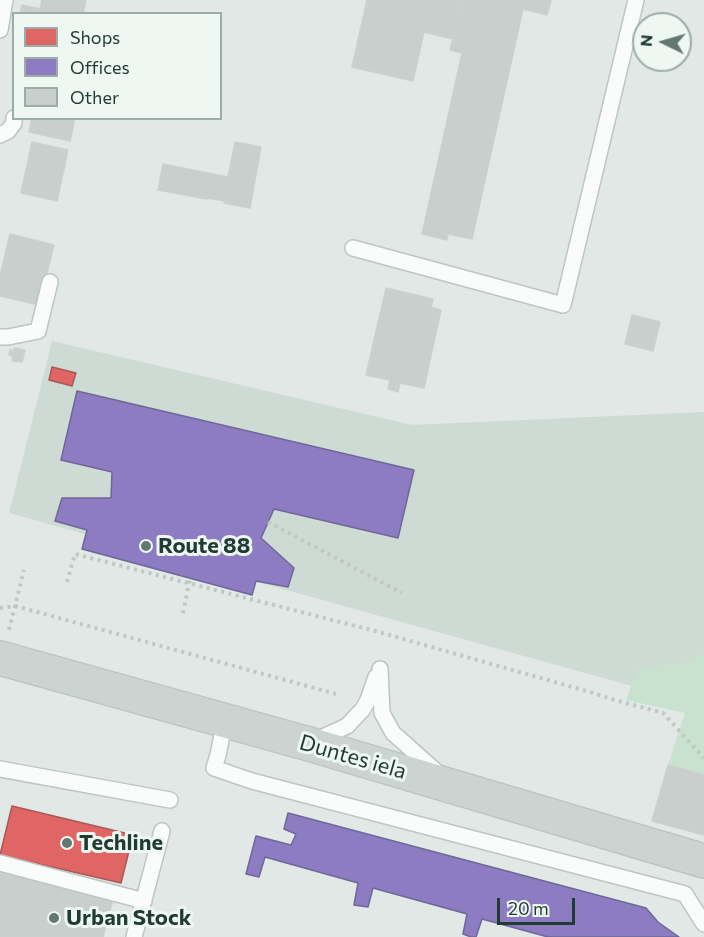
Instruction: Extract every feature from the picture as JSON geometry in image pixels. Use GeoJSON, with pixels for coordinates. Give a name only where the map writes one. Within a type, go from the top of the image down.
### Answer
{"type":"FeatureCollection","features":[{"type":"Feature","properties":{"kind":"main road","name":"Duntes iela"},"geometry":{"type":"LineString","coordinates":[[4,646],[225,720],[453,785],[704,861]]}},
{"type":"Feature","properties":{"kind":"lane"},"geometry":{"type":"LineString","coordinates":[[0,30],[5,0]]}},
{"type":"Feature","properties":{"kind":"lane"},"geometry":{"type":"LineString","coordinates":[[353,248],[563,305],[636,0]]}},
{"type":"Feature","properties":{"kind":"lane"},"geometry":{"type":"LineString","coordinates":[[0,135],[8,131],[14,120]]}},
{"type":"Feature","properties":{"kind":"lane"},"geometry":{"type":"LineString","coordinates":[[0,336],[8,337],[38,331],[50,282]]}},
{"type":"Feature","properties":{"kind":"lane"},"geometry":{"type":"LineString","coordinates":[[309,744],[347,726],[363,709],[380,669],[382,713],[393,733],[453,785]]}},
{"type":"Feature","properties":{"kind":"lane"},"geometry":{"type":"LineString","coordinates":[[225,720],[214,768],[244,778],[685,894],[704,924]]}},
{"type":"Feature","properties":{"kind":"lane"},"geometry":{"type":"LineString","coordinates":[[0,769],[170,800]]}},
{"type":"Feature","properties":{"kind":"lane"},"geometry":{"type":"LineString","coordinates":[[134,937],[162,831]]}},
{"type":"Feature","properties":{"kind":"lane"},"geometry":{"type":"LineString","coordinates":[[0,863],[144,901]]}},
{"type":"Feature","properties":{"kind":"path"},"geometry":{"type":"LineString","coordinates":[[268,522],[402,593]]}},
{"type":"Feature","properties":{"kind":"path"},"geometry":{"type":"LineString","coordinates":[[67,582],[75,554],[190,581],[375,631],[663,713],[704,759]]}},
{"type":"Feature","properties":{"kind":"path"},"geometry":{"type":"LineString","coordinates":[[4,646],[24,570]]}},
{"type":"Feature","properties":{"kind":"path"},"geometry":{"type":"LineString","coordinates":[[183,614],[190,581]]}},
{"type":"Feature","properties":{"kind":"path"},"geometry":{"type":"LineString","coordinates":[[0,608],[15,606],[340,695]]}},
{"type":"Feature","properties":{"kind":"shaded area"},"geometry":{"type":"Polygon","coordinates":[[[52,341],[412,425],[704,412],[704,706],[9,513],[52,341]]]}},
{"type":"Feature","properties":{"kind":"green space"},"geometry":{"type":"Polygon","coordinates":[[[704,652],[704,775],[668,765],[685,713],[626,700],[638,667],[684,663],[704,652]]]}},
{"type":"Feature","properties":{"kind":"building: Shops"},"geometry":{"type":"Polygon","coordinates":[[[52,367],[76,373],[72,386],[49,380],[52,367]]]}},
{"type":"Feature","properties":{"kind":"building: Shops","name":"Techline"},"geometry":{"type":"Polygon","coordinates":[[[12,806],[133,835],[121,883],[0,855],[12,806]]]}},
{"type":"Feature","properties":{"kind":"building: Offices"},"geometry":{"type":"Polygon","coordinates":[[[77,391],[414,470],[398,538],[274,509],[261,538],[294,568],[288,587],[256,581],[252,595],[82,549],[87,530],[55,521],[62,498],[111,498],[112,472],[61,460],[77,391]]]}},
{"type":"Feature","properties":{"kind":"building: Offices"},"geometry":{"type":"Polygon","coordinates":[[[288,813],[646,908],[658,922],[679,937],[548,937],[482,919],[476,937],[471,937],[463,934],[467,914],[373,888],[368,907],[354,905],[358,883],[265,857],[259,877],[246,874],[256,836],[291,845],[296,834],[284,829],[288,813]]]}},
{"type":"Feature","properties":{"kind":"building: Other"},"geometry":{"type":"Polygon","coordinates":[[[42,0],[86,0],[83,12],[20,12],[22,5],[40,9],[42,0]]]}},
{"type":"Feature","properties":{"kind":"building: Other"},"geometry":{"type":"Polygon","coordinates":[[[367,0],[462,0],[453,39],[424,32],[413,81],[352,67],[367,0]]]}},
{"type":"Feature","properties":{"kind":"building: Other"},"geometry":{"type":"Polygon","coordinates":[[[462,0],[551,0],[547,15],[523,9],[472,239],[448,234],[447,240],[422,234],[462,53],[450,50],[462,0]]]}},
{"type":"Feature","properties":{"kind":"building: Other"},"geometry":{"type":"Polygon","coordinates":[[[32,120],[75,120],[70,141],[29,132],[32,120]]]}},
{"type":"Feature","properties":{"kind":"building: Other"},"geometry":{"type":"Polygon","coordinates":[[[32,142],[68,150],[57,201],[21,193],[32,142]]]}},
{"type":"Feature","properties":{"kind":"building: Other"},"geometry":{"type":"Polygon","coordinates":[[[235,142],[261,147],[250,208],[224,203],[225,201],[158,190],[163,164],[228,177],[235,142]]]}},
{"type":"Feature","properties":{"kind":"building: Other"},"geometry":{"type":"Polygon","coordinates":[[[10,234],[54,245],[39,305],[0,296],[0,276],[10,234]]]}},
{"type":"Feature","properties":{"kind":"building: Other"},"geometry":{"type":"Polygon","coordinates":[[[386,288],[433,299],[431,307],[441,310],[424,388],[400,383],[398,392],[388,389],[390,380],[366,375],[386,288]]]}},
{"type":"Feature","properties":{"kind":"building: Other"},"geometry":{"type":"Polygon","coordinates":[[[632,315],[660,322],[653,351],[625,344],[632,315]]]}},
{"type":"Feature","properties":{"kind":"building: Other"},"geometry":{"type":"Polygon","coordinates":[[[14,348],[25,350],[22,362],[12,361],[13,356],[9,355],[10,350],[14,351],[14,348]]]}},
{"type":"Feature","properties":{"kind":"building: Other"},"geometry":{"type":"Polygon","coordinates":[[[668,765],[704,775],[704,835],[652,821],[668,765]]]}},
{"type":"Feature","properties":{"kind":"building: Other","name":"Urban Stock"},"geometry":{"type":"Polygon","coordinates":[[[0,871],[113,899],[103,937],[0,937],[0,871]]]}},
{"type":"Feature","properties":{"kind":"place","name":"Route 88"},"geometry":{"type":"Point","coordinates":[146,546]}},
{"type":"Feature","properties":{"kind":"place","name":"Techline"},"geometry":{"type":"Point","coordinates":[67,843]}},
{"type":"Feature","properties":{"kind":"place","name":"Urban Stock"},"geometry":{"type":"Point","coordinates":[54,918]}}]}
